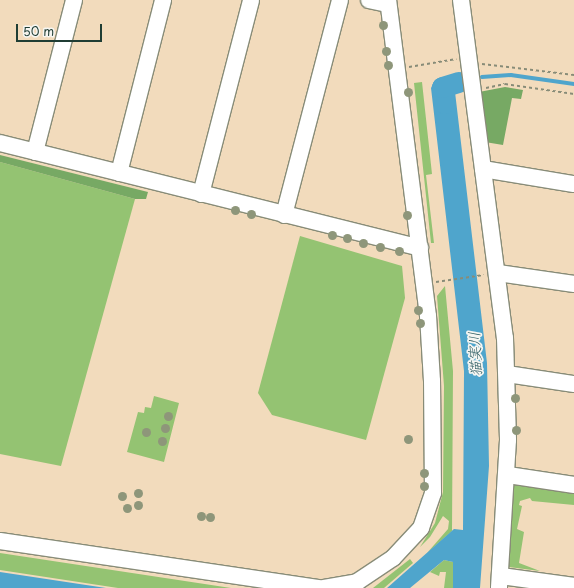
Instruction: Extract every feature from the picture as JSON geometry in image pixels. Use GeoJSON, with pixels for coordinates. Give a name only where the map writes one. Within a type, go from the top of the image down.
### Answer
{"type":"FeatureCollection","features":[{"type":"Feature","properties":{"kind":"street"},"geometry":{"type":"LineString","coordinates":[[35,152],[74,0]]}},
{"type":"Feature","properties":{"kind":"street"},"geometry":{"type":"LineString","coordinates":[[119,173],[163,0]]}},
{"type":"Feature","properties":{"kind":"street"},"geometry":{"type":"LineString","coordinates":[[201,194],[251,0]]}},
{"type":"Feature","properties":{"kind":"street"},"geometry":{"type":"LineString","coordinates":[[284,215],[340,0]]}},
{"type":"Feature","properties":{"kind":"street"},"geometry":{"type":"LineString","coordinates":[[324,588],[345,586],[371,574],[411,542],[427,515],[433,492],[432,381],[424,283],[388,2],[369,0]]}},
{"type":"Feature","properties":{"kind":"street"},"geometry":{"type":"LineString","coordinates":[[461,0],[498,273],[507,374],[508,475],[500,582],[574,586]]}},
{"type":"Feature","properties":{"kind":"street"},"geometry":{"type":"LineString","coordinates":[[0,143],[420,248]]}},
{"type":"Feature","properties":{"kind":"street"},"geometry":{"type":"LineString","coordinates":[[483,170],[574,184]]}},
{"type":"Feature","properties":{"kind":"street"},"geometry":{"type":"LineString","coordinates":[[498,273],[574,284]]}},
{"type":"Feature","properties":{"kind":"street"},"geometry":{"type":"LineString","coordinates":[[507,374],[574,384]]}},
{"type":"Feature","properties":{"kind":"street"},"geometry":{"type":"LineString","coordinates":[[508,475],[574,485]]}},
{"type":"Feature","properties":{"kind":"street"},"geometry":{"type":"LineString","coordinates":[[0,540],[320,588]]}},
{"type":"Feature","properties":{"kind":"path"},"geometry":{"type":"LineString","coordinates":[[408,67],[457,59],[469,62],[574,75]]}},
{"type":"Feature","properties":{"kind":"path"},"geometry":{"type":"LineString","coordinates":[[473,90],[506,84],[574,94]]}},
{"type":"Feature","properties":{"kind":"path"},"geometry":{"type":"LineString","coordinates":[[424,283],[498,273]]}},
{"type":"Feature","properties":{"kind":"green space"},"geometry":{"type":"Polygon","coordinates":[[[422,82],[432,174],[426,175],[434,243],[431,243],[414,83],[422,82]]]}},
{"type":"Feature","properties":{"kind":"green space"},"geometry":{"type":"Polygon","coordinates":[[[505,87],[523,90],[521,99],[512,98],[503,145],[485,142],[479,92],[505,87]]]}},
{"type":"Feature","properties":{"kind":"green space"},"geometry":{"type":"Polygon","coordinates":[[[0,155],[148,192],[146,199],[135,199],[0,162],[0,155]]]}},
{"type":"Feature","properties":{"kind":"green space"},"geometry":{"type":"Polygon","coordinates":[[[0,162],[135,199],[61,466],[0,454],[0,162]]]}},
{"type":"Feature","properties":{"kind":"green space"},"geometry":{"type":"Polygon","coordinates":[[[300,236],[402,266],[405,298],[366,440],[272,415],[258,393],[300,236]]]}},
{"type":"Feature","properties":{"kind":"green space"},"geometry":{"type":"Polygon","coordinates":[[[445,286],[453,371],[452,531],[427,553],[448,529],[449,521],[443,516],[430,537],[420,547],[435,523],[443,492],[444,386],[437,296],[445,286]]]}},
{"type":"Feature","properties":{"kind":"green space"},"geometry":{"type":"Polygon","coordinates":[[[154,396],[179,403],[164,462],[127,452],[138,412],[144,413],[145,407],[151,408],[154,396]]]}},
{"type":"Feature","properties":{"kind":"green space"},"geometry":{"type":"Polygon","coordinates":[[[514,483],[574,492],[574,505],[532,501],[530,498],[520,501],[519,505],[522,506],[517,529],[524,532],[519,563],[540,571],[509,567],[514,483]]]}},
{"type":"Feature","properties":{"kind":"green space"},"geometry":{"type":"Polygon","coordinates":[[[0,553],[231,588],[118,588],[0,570],[0,553]]]}},
{"type":"Feature","properties":{"kind":"green space"},"geometry":{"type":"Polygon","coordinates":[[[410,559],[413,563],[384,588],[373,588],[410,559]]]}},
{"type":"Feature","properties":{"kind":"green space"},"geometry":{"type":"Polygon","coordinates":[[[444,560],[453,562],[453,588],[444,588],[446,572],[440,572],[439,576],[430,572],[444,560]]]}},
{"type":"Feature","properties":{"kind":"water"},"geometry":{"type":"Polygon","coordinates":[[[453,75],[487,363],[489,466],[480,588],[453,588],[453,562],[444,560],[410,588],[387,588],[454,529],[463,530],[464,371],[431,88],[435,80],[453,75]]]}},
{"type":"Feature","properties":{"kind":"water"},"geometry":{"type":"Polygon","coordinates":[[[0,572],[106,588],[0,588],[0,572]]]}},
{"type":"Feature","properties":{"kind":"waterway","name":"猫実川"},"geometry":{"type":"LineString","coordinates":[[482,77],[511,75],[574,84]]}},
{"type":"Feature","properties":{"kind":"waterway","name":"猫実川"},"geometry":{"type":"LineString","coordinates":[[444,103],[442,87],[458,82]]}}]}
